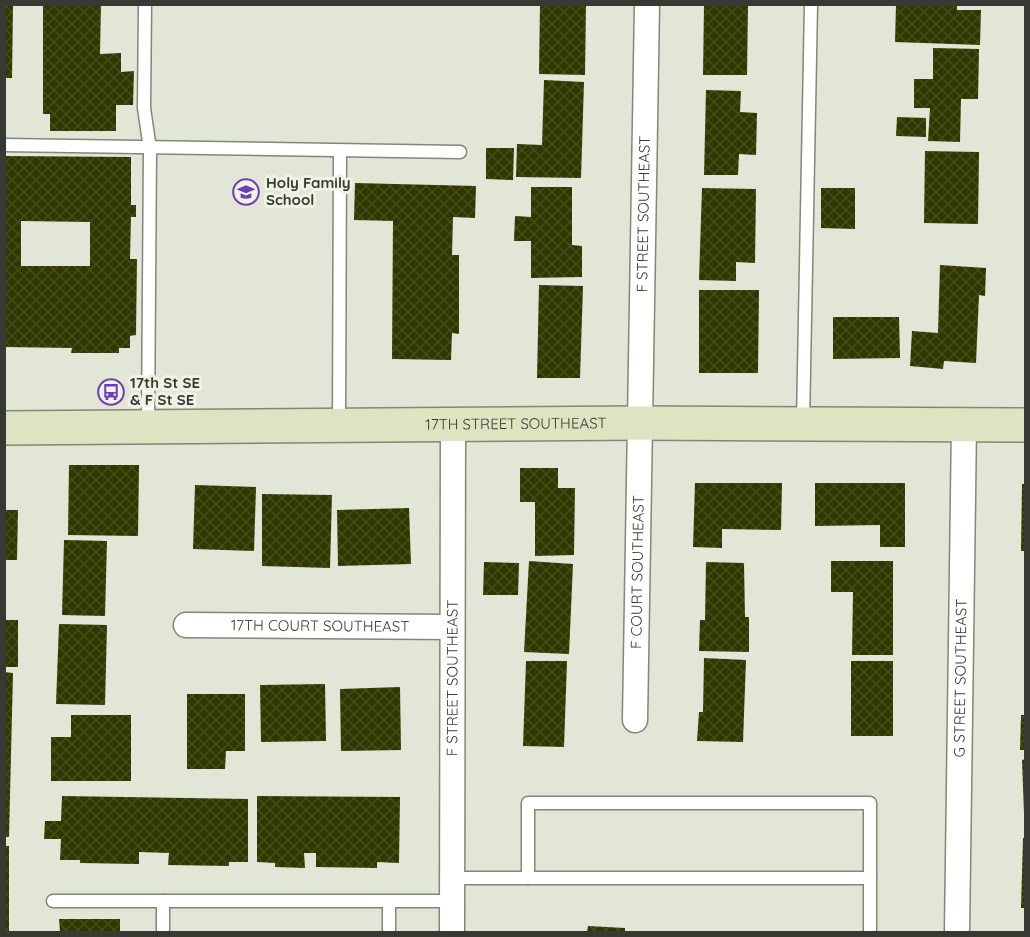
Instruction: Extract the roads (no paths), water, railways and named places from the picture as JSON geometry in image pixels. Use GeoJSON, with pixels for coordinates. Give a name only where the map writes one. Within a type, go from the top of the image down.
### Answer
{"type":"FeatureCollection","features":[{"type":"Feature","properties":{"kind":"street","name":"F STREET SOUTHEAST"},"geometry":{"type":"LineString","coordinates":[[639,423],[647,4]]}},
{"type":"Feature","properties":{"kind":"street","name":"17TH STREET SOUTHEAST"},"geometry":{"type":"LineString","coordinates":[[4,428],[639,423],[1026,425]]}},
{"type":"Feature","properties":{"kind":"street","name":"F COURT SOUTHEAST"},"geometry":{"type":"LineString","coordinates":[[635,720],[639,423]]}},
{"type":"Feature","properties":{"kind":"street","name":"G STREET SOUTHEAST"},"geometry":{"type":"LineString","coordinates":[[957,933],[964,424]]}},
{"type":"Feature","properties":{"kind":"street","name":"F STREET SOUTHEAST"},"geometry":{"type":"LineString","coordinates":[[452,933],[453,426]]}},
{"type":"Feature","properties":{"kind":"street","name":"17TH COURT SOUTHEAST"},"geometry":{"type":"LineString","coordinates":[[186,625],[452,627]]}},
{"type":"Feature","properties":{"kind":"lane"},"geometry":{"type":"LineString","coordinates":[[145,4],[144,108],[150,149],[148,427]]}},
{"type":"Feature","properties":{"kind":"lane"},"geometry":{"type":"LineString","coordinates":[[803,424],[811,4]]}},
{"type":"Feature","properties":{"kind":"lane"},"geometry":{"type":"LineString","coordinates":[[4,145],[460,152]]}},
{"type":"Feature","properties":{"kind":"lane"},"geometry":{"type":"LineString","coordinates":[[339,426],[340,151]]}},
{"type":"Feature","properties":{"kind":"lane"},"geometry":{"type":"LineString","coordinates":[[528,878],[528,803],[870,803],[870,933]]}},
{"type":"Feature","properties":{"kind":"lane"},"geometry":{"type":"LineString","coordinates":[[53,901],[389,902],[528,878],[870,878]]}},
{"type":"Feature","properties":{"kind":"lane"},"geometry":{"type":"LineString","coordinates":[[163,901],[163,933]]}},
{"type":"Feature","properties":{"kind":"lane"},"geometry":{"type":"LineString","coordinates":[[389,902],[389,933]]}},
{"type":"Feature","properties":{"kind":"place","name":"Holy Family School"},"geometry":{"type":"Point","coordinates":[246,192]}},
{"type":"Feature","properties":{"kind":"place","name":"17th St SE & F St SE"},"geometry":{"type":"Point","coordinates":[111,392]}}]}
